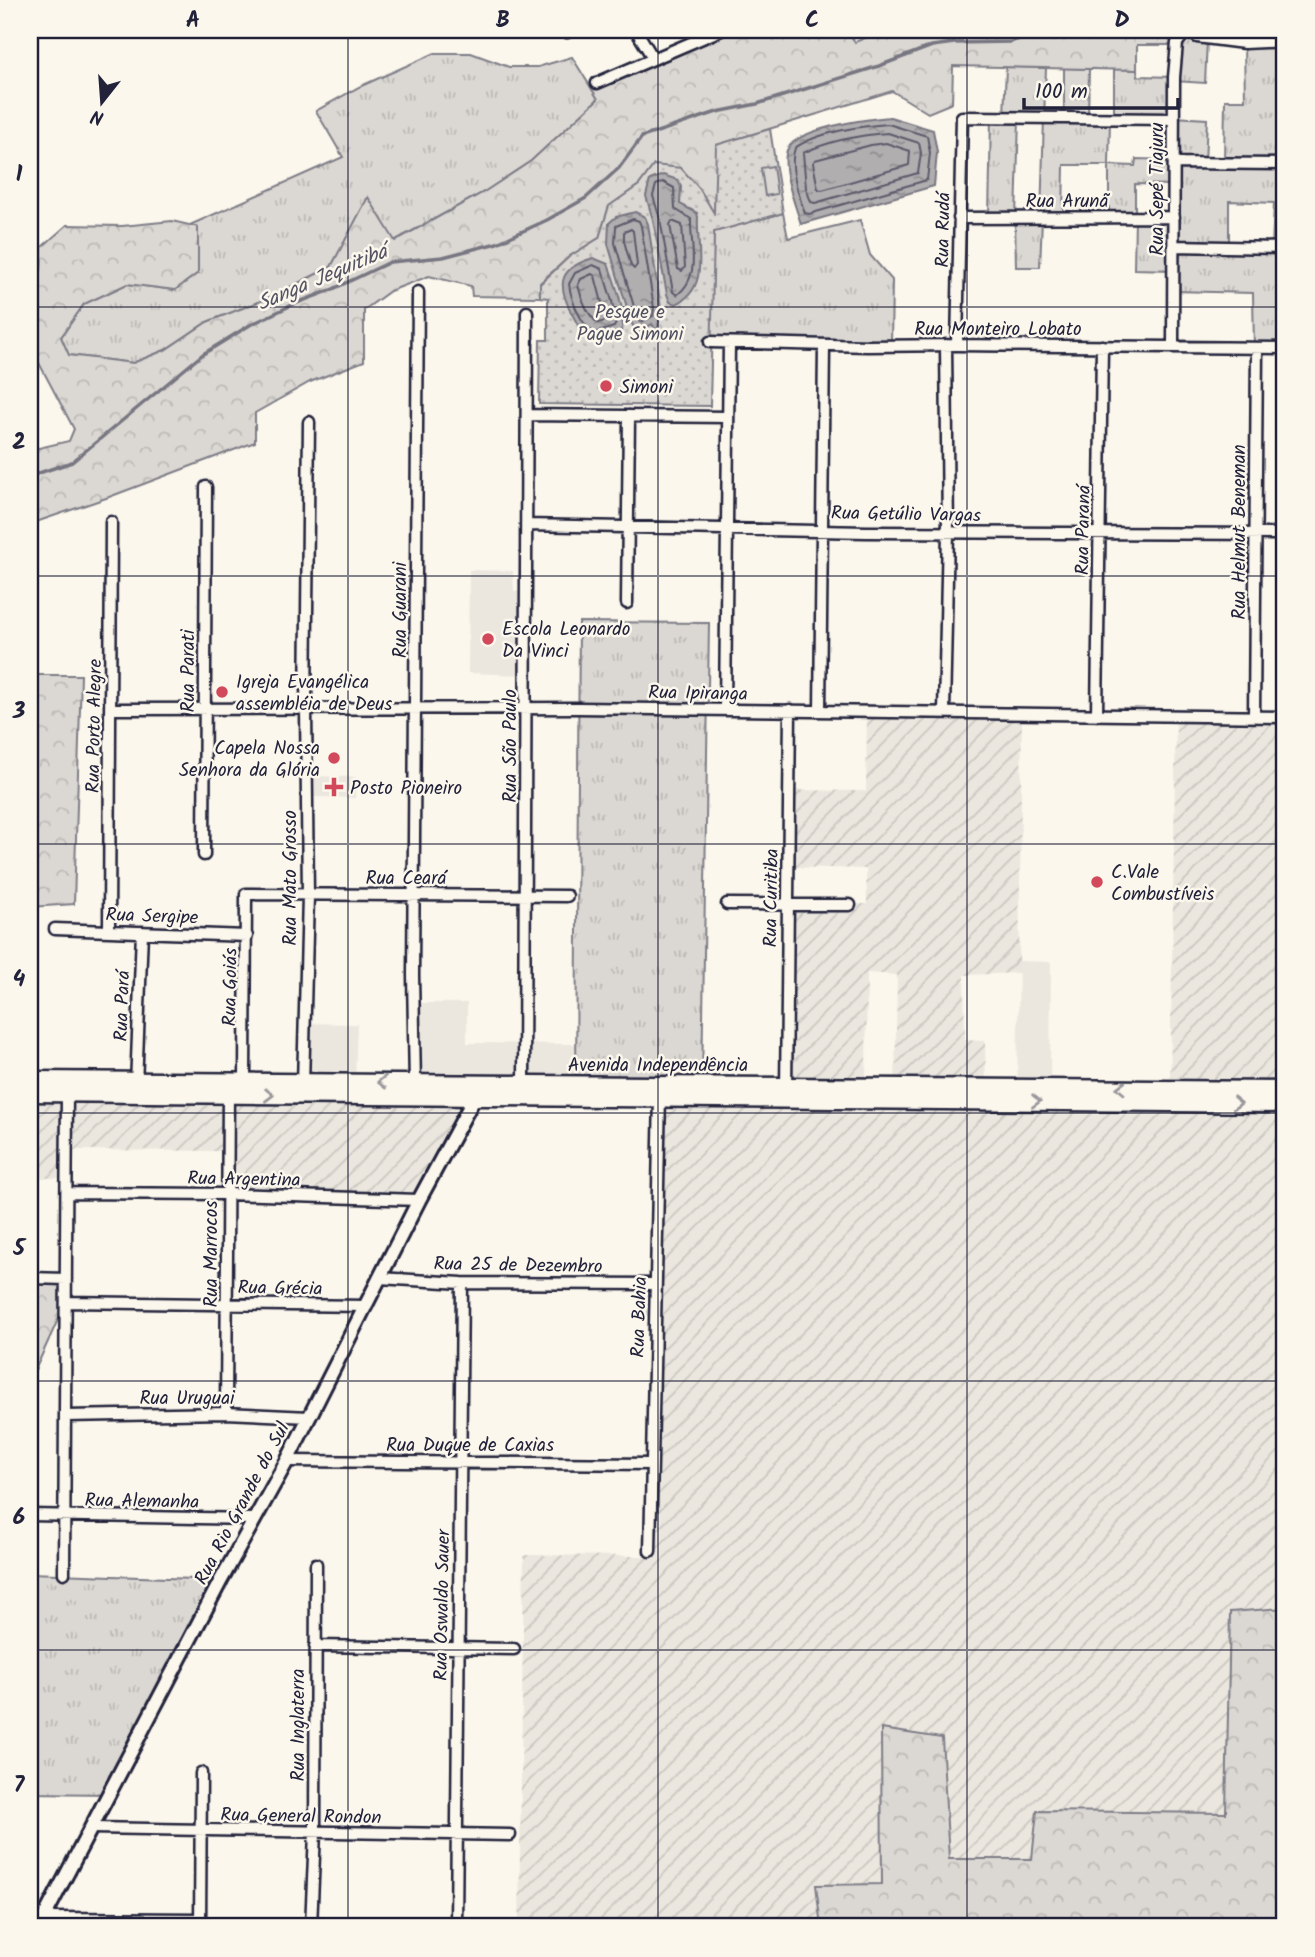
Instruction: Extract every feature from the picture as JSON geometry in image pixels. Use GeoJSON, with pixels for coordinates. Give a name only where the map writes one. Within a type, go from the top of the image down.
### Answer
{"type":"FeatureCollection","features":[{"type":"Feature","properties":{"kind":"main road","name":"Avenida Independência"},"geometry":{"type":"LineString","coordinates":[[228,1087],[245,1081],[303,1088]]}},
{"type":"Feature","properties":{"kind":"main road","name":"Avenida Independência"},"geometry":{"type":"LineString","coordinates":[[33,1087],[786,1092],[1285,1104]]}},
{"type":"Feature","properties":{"kind":"main road","name":"Avenida Independência"},"geometry":{"type":"LineString","coordinates":[[844,1093],[1285,1090]]}},
{"type":"Feature","properties":{"kind":"street"},"geometry":{"type":"LineString","coordinates":[[636,30],[653,58]]}},
{"type":"Feature","properties":{"kind":"street"},"geometry":{"type":"LineString","coordinates":[[597,83],[721,30]]}},
{"type":"Feature","properties":{"kind":"street"},"geometry":{"type":"LineString","coordinates":[[1241,30],[1262,30]]}},
{"type":"Feature","properties":{"kind":"street"},"geometry":{"type":"LineString","coordinates":[[1183,32],[1201,33],[1244,43],[1285,41]]}},
{"type":"Feature","properties":{"kind":"street","name":"Rua Sepé Tiajuru"},"geometry":{"type":"LineString","coordinates":[[1173,347],[1176,50],[1183,32]]}},
{"type":"Feature","properties":{"kind":"street","name":"Rua Rudá"},"geometry":{"type":"LineString","coordinates":[[944,712],[951,345],[960,218],[962,117],[1174,119]]}},
{"type":"Feature","properties":{"kind":"street"},"geometry":{"type":"LineString","coordinates":[[1174,163],[1285,164]]}},
{"type":"Feature","properties":{"kind":"street","name":"Rua Arunã"},"geometry":{"type":"LineString","coordinates":[[960,218],[1174,217]]}},
{"type":"Feature","properties":{"kind":"street"},"geometry":{"type":"LineString","coordinates":[[1174,246],[1285,248]]}},
{"type":"Feature","properties":{"kind":"street","name":"Rua Guarani"},"geometry":{"type":"LineString","coordinates":[[415,1089],[418,292]]}},
{"type":"Feature","properties":{"kind":"street","name":"Rua São Paulo"},"geometry":{"type":"LineString","coordinates":[[524,1090],[527,312]]}},
{"type":"Feature","properties":{"kind":"street","name":"Rua Monteiro Lobato"},"geometry":{"type":"LineString","coordinates":[[710,342],[1285,348]]}},
{"type":"Feature","properties":{"kind":"street"},"geometry":{"type":"LineString","coordinates":[[725,709],[729,343]]}},
{"type":"Feature","properties":{"kind":"street"},"geometry":{"type":"LineString","coordinates":[[820,711],[824,345]]}},
{"type":"Feature","properties":{"kind":"street","name":"Rua Paraná"},"geometry":{"type":"LineString","coordinates":[[1097,715],[1102,346]]}},
{"type":"Feature","properties":{"kind":"street","name":"Rua Helmut Beneman"},"geometry":{"type":"LineString","coordinates":[[1254,717],[1257,348]]}},
{"type":"Feature","properties":{"kind":"street"},"geometry":{"type":"LineString","coordinates":[[527,415],[728,418]]}},
{"type":"Feature","properties":{"kind":"street"},"geometry":{"type":"LineString","coordinates":[[627,603],[629,416]]}},
{"type":"Feature","properties":{"kind":"street","name":"Rua Mato Grosso"},"geometry":{"type":"LineString","coordinates":[[303,1088],[308,895],[306,709],[309,422]]}},
{"type":"Feature","properties":{"kind":"street","name":"Rua Parati"},"geometry":{"type":"LineString","coordinates":[[204,855],[206,486]]}},
{"type":"Feature","properties":{"kind":"street","name":"Rua Porto Alegre"},"geometry":{"type":"LineString","coordinates":[[109,931],[111,522]]}},
{"type":"Feature","properties":{"kind":"street","name":"Rua Getúlio Vargas"},"geometry":{"type":"LineString","coordinates":[[526,525],[1285,534]]}},
{"type":"Feature","properties":{"kind":"street","name":"Rua Ipiranga"},"geometry":{"type":"LineString","coordinates":[[111,709],[725,709],[1285,717]]}},
{"type":"Feature","properties":{"kind":"street","name":"Rua Curitiba"},"geometry":{"type":"LineString","coordinates":[[786,1092],[790,710]]}},
{"type":"Feature","properties":{"kind":"street","name":"Rua Ceará"},"geometry":{"type":"LineString","coordinates":[[246,894],[567,896]]}},
{"type":"Feature","properties":{"kind":"street","name":"Rua Goiás"},"geometry":{"type":"LineString","coordinates":[[245,1081],[246,894]]}},
{"type":"Feature","properties":{"kind":"street"},"geometry":{"type":"LineString","coordinates":[[727,904],[850,905]]}},
{"type":"Feature","properties":{"kind":"street","name":"Rua Sergipe"},"geometry":{"type":"LineString","coordinates":[[55,929],[247,936]]}},
{"type":"Feature","properties":{"kind":"street","name":"Rua Pará"},"geometry":{"type":"LineString","coordinates":[[136,1087],[142,932]]}},
{"type":"Feature","properties":{"kind":"street"},"geometry":{"type":"LineString","coordinates":[[64,1573],[67,1087]]}},
{"type":"Feature","properties":{"kind":"street","name":"Rua Marrocos"},"geometry":{"type":"LineString","coordinates":[[226,1413],[228,1087]]}},
{"type":"Feature","properties":{"kind":"street","name":"Rua Rio Grande do Sul"},"geometry":{"type":"LineString","coordinates":[[42,1923],[287,1461],[419,1200],[479,1090]]}},
{"type":"Feature","properties":{"kind":"street","name":"Rua Bahia"},"geometry":{"type":"LineString","coordinates":[[650,1551],[660,1091]]}},
{"type":"Feature","properties":{"kind":"street","name":"Rua Argentina"},"geometry":{"type":"LineString","coordinates":[[68,1194],[227,1194],[419,1200]]}},
{"type":"Feature","properties":{"kind":"street"},"geometry":{"type":"LineString","coordinates":[[30,1278],[66,1279]]}},
{"type":"Feature","properties":{"kind":"street","name":"Rua 25 de Dezembro"},"geometry":{"type":"LineString","coordinates":[[379,1278],[463,1283],[656,1284]]}},
{"type":"Feature","properties":{"kind":"street","name":"Rua Oswaldo Sauer"},"geometry":{"type":"LineString","coordinates":[[456,1927],[463,1283]]}},
{"type":"Feature","properties":{"kind":"street","name":"Rua Grécia"},"geometry":{"type":"LineString","coordinates":[[66,1302],[367,1306]]}},
{"type":"Feature","properties":{"kind":"street","name":"Rua Uruguai"},"geometry":{"type":"LineString","coordinates":[[66,1416],[226,1413],[309,1417]]}},
{"type":"Feature","properties":{"kind":"street","name":"Rua Duque de Caxias"},"geometry":{"type":"LineString","coordinates":[[287,1461],[652,1464]]}},
{"type":"Feature","properties":{"kind":"street","name":"Rua Alemanha"},"geometry":{"type":"LineString","coordinates":[[30,1515],[254,1519]]}},
{"type":"Feature","properties":{"kind":"street","name":"Rua Inglaterra"},"geometry":{"type":"LineString","coordinates":[[311,1927],[315,1832],[316,1564]]}},
{"type":"Feature","properties":{"kind":"street"},"geometry":{"type":"LineString","coordinates":[[315,1646],[514,1649]]}},
{"type":"Feature","properties":{"kind":"street"},"geometry":{"type":"LineString","coordinates":[[42,1923],[200,1923],[201,1773]]}},
{"type":"Feature","properties":{"kind":"street","name":"Rua General Rondon"},"geometry":{"type":"LineString","coordinates":[[92,1828],[510,1835]]}},
{"type":"Feature","properties":{"kind":"shaded area","name":"Escola Leonardo Da Vinci"},"geometry":{"type":"Polygon","coordinates":[[[469,570],[513,571],[514,591],[526,592],[526,675],[468,673],[469,570]]]}},
{"type":"Feature","properties":{"kind":"shaded area"},"geometry":{"type":"Polygon","coordinates":[[[867,712],[1022,714],[1019,973],[964,975],[965,1040],[985,1041],[986,1087],[895,1087],[897,975],[867,973],[866,1086],[786,1086],[788,904],[867,904],[866,869],[788,867],[789,790],[866,791],[867,712]]]}},
{"type":"Feature","properties":{"kind":"shaded area"},"geometry":{"type":"Polygon","coordinates":[[[1176,716],[1285,717],[1285,1090],[1170,1089],[1176,716]]]}},
{"type":"Feature","properties":{"kind":"shaded area","name":"Posto Pioneiro"},"geometry":{"type":"Polygon","coordinates":[[[313,776],[356,777],[355,798],[313,797],[313,776]]]}},
{"type":"Feature","properties":{"kind":"shaded area"},"geometry":{"type":"Polygon","coordinates":[[[1019,961],[1051,962],[1050,1087],[1017,1087],[1019,961]]]}},
{"type":"Feature","properties":{"kind":"shaded area"},"geometry":{"type":"Polygon","coordinates":[[[414,1003],[467,1003],[467,1043],[576,1044],[576,1084],[415,1082],[414,1003]]]}},
{"type":"Feature","properties":{"kind":"shaded area"},"geometry":{"type":"Polygon","coordinates":[[[305,1023],[357,1024],[355,1082],[303,1081],[305,1023]]]}},
{"type":"Feature","properties":{"kind":"shaded area"},"geometry":{"type":"Polygon","coordinates":[[[30,1093],[476,1097],[419,1200],[227,1194],[227,1151],[68,1150],[67,1178],[30,1178],[30,1093]]]}},
{"type":"Feature","properties":{"kind":"shaded area"},"geometry":{"type":"Polygon","coordinates":[[[660,1098],[1285,1104],[1285,1927],[519,1927],[524,1555],[650,1556],[660,1098]]]}},
{"type":"Feature","properties":{"kind":"green space"},"geometry":{"type":"Polygon","coordinates":[[[721,30],[847,30],[855,42],[885,30],[1171,30],[1174,45],[1137,45],[1137,70],[953,66],[952,103],[928,113],[892,91],[717,145],[714,214],[699,188],[654,165],[639,185],[609,206],[599,238],[570,256],[540,283],[540,297],[472,296],[471,286],[429,276],[390,291],[364,310],[364,361],[310,382],[255,413],[255,442],[30,524],[30,450],[69,441],[74,429],[30,346],[30,280],[41,270],[42,247],[67,225],[122,226],[172,221],[198,227],[198,273],[175,290],[127,284],[84,304],[61,337],[69,355],[133,363],[165,350],[207,322],[266,299],[331,267],[368,197],[395,241],[484,192],[531,161],[598,99],[590,86],[721,30]]]}},
{"type":"Feature","properties":{"kind":"green space"},"geometry":{"type":"Polygon","coordinates":[[[1171,30],[1285,30],[1285,41],[1187,36],[1173,38],[1171,30]]]}},
{"type":"Feature","properties":{"kind":"green space"},"geometry":{"type":"Polygon","coordinates":[[[1187,36],[1207,40],[1205,83],[1174,81],[1174,117],[1207,119],[1205,163],[1224,163],[1225,100],[1245,100],[1244,43],[1285,41],[1285,348],[1254,348],[1253,293],[1173,291],[1173,270],[1134,269],[1135,218],[1109,217],[1109,165],[1135,166],[1136,159],[1174,160],[1174,120],[1114,119],[1114,69],[1137,70],[1138,76],[1173,77],[1173,38],[1187,36]],[[1135,184],[1135,217],[1173,217],[1173,185],[1135,184]],[[1229,201],[1229,246],[1272,247],[1274,203],[1229,201]]]}},
{"type":"Feature","properties":{"kind":"green space"},"geometry":{"type":"Polygon","coordinates":[[[435,53],[471,53],[509,67],[538,67],[572,57],[598,99],[531,161],[484,192],[394,241],[368,198],[331,267],[266,299],[207,322],[165,350],[133,363],[68,355],[61,337],[84,304],[127,284],[175,290],[198,273],[198,228],[190,225],[343,157],[316,111],[359,87],[435,53]]]}},
{"type":"Feature","properties":{"kind":"green space"},"geometry":{"type":"Polygon","coordinates":[[[1006,67],[1046,68],[1044,117],[1064,118],[1064,68],[1089,69],[1088,118],[1110,118],[1109,165],[1064,165],[1063,217],[1042,218],[1040,267],[1016,267],[1015,218],[989,217],[991,117],[1004,117],[1006,67]],[[1019,118],[1016,217],[1041,217],[1044,118],[1019,118]]]}},
{"type":"Feature","properties":{"kind":"green space","name":"Pesque e Pague Simoni"},"geometry":{"type":"Polygon","coordinates":[[[770,129],[783,213],[714,232],[710,406],[539,404],[540,340],[548,340],[548,298],[540,297],[540,284],[570,256],[599,238],[609,206],[639,185],[654,165],[681,168],[699,188],[714,213],[716,145],[770,129]]]}},
{"type":"Feature","properties":{"kind":"green space"},"geometry":{"type":"Polygon","coordinates":[[[773,166],[777,194],[765,196],[761,168],[773,166]]]}},
{"type":"Feature","properties":{"kind":"green space"},"geometry":{"type":"Polygon","coordinates":[[[783,213],[788,238],[860,220],[870,255],[892,280],[891,346],[710,342],[714,232],[783,213]]]}},
{"type":"Feature","properties":{"kind":"green space"},"geometry":{"type":"Polygon","coordinates":[[[579,622],[709,623],[702,1085],[576,1084],[579,622]]]}},
{"type":"Feature","properties":{"kind":"green space"},"geometry":{"type":"Polygon","coordinates":[[[30,675],[81,675],[74,904],[30,907],[30,675]]]}},
{"type":"Feature","properties":{"kind":"green space"},"geometry":{"type":"Polygon","coordinates":[[[30,1278],[66,1279],[66,1302],[30,1381],[30,1278]]]}},
{"type":"Feature","properties":{"kind":"green space"},"geometry":{"type":"Polygon","coordinates":[[[30,1573],[221,1580],[109,1794],[30,1793],[30,1573]]]}},
{"type":"Feature","properties":{"kind":"green space"},"geometry":{"type":"Polygon","coordinates":[[[1285,1608],[1285,1927],[821,1927],[816,1885],[882,1884],[881,1729],[942,1738],[949,1859],[1032,1859],[1037,1811],[1226,1813],[1230,1612],[1285,1608]]]}},
{"type":"Feature","properties":{"kind":"water"},"geometry":{"type":"Polygon","coordinates":[[[890,117],[933,130],[937,152],[934,186],[801,224],[786,171],[786,154],[790,145],[814,131],[890,117]]]}},
{"type":"Feature","properties":{"kind":"water"},"geometry":{"type":"Polygon","coordinates":[[[663,175],[678,180],[681,187],[680,204],[697,213],[698,217],[698,277],[687,297],[676,304],[670,302],[667,294],[646,196],[650,180],[663,175]]]}},
{"type":"Feature","properties":{"kind":"water"},"geometry":{"type":"Polygon","coordinates":[[[635,212],[645,217],[648,224],[661,308],[657,332],[652,324],[645,329],[650,336],[636,331],[632,324],[608,244],[609,223],[616,217],[635,212]]]}},
{"type":"Feature","properties":{"kind":"water"},"geometry":{"type":"Polygon","coordinates":[[[593,258],[608,264],[623,316],[621,331],[596,340],[591,340],[584,334],[563,292],[564,278],[568,272],[574,266],[593,258]]]}},
{"type":"Feature","properties":{"kind":"waterway","name":"Sanga Jequitibá"},"geometry":{"type":"LineString","coordinates":[[30,476],[72,462],[203,354],[250,325],[390,262],[443,257],[497,243],[547,220],[586,198],[619,168],[642,137],[717,112],[757,104],[879,66],[932,46],[1011,42],[1041,30]]}},
{"type":"Feature","properties":{"kind":"place","name":"Simoni"},"geometry":{"type":"Point","coordinates":[606,386]}},
{"type":"Feature","properties":{"kind":"place","name":"Escola Leonardo Da Vinci"},"geometry":{"type":"Point","coordinates":[488,639]}},
{"type":"Feature","properties":{"kind":"place","name":"Igreja Evangélica assembléia de Deus"},"geometry":{"type":"Point","coordinates":[222,692]}},
{"type":"Feature","properties":{"kind":"place","name":"Capela Nossa Senhora da Glória"},"geometry":{"type":"Point","coordinates":[334,758]}},
{"type":"Feature","properties":{"kind":"place","name":"Posto Pioneiro"},"geometry":{"type":"Point","coordinates":[334,787]}},
{"type":"Feature","properties":{"kind":"place","name":"C.Vale Combustíveis"},"geometry":{"type":"Point","coordinates":[1097,882]}}]}
